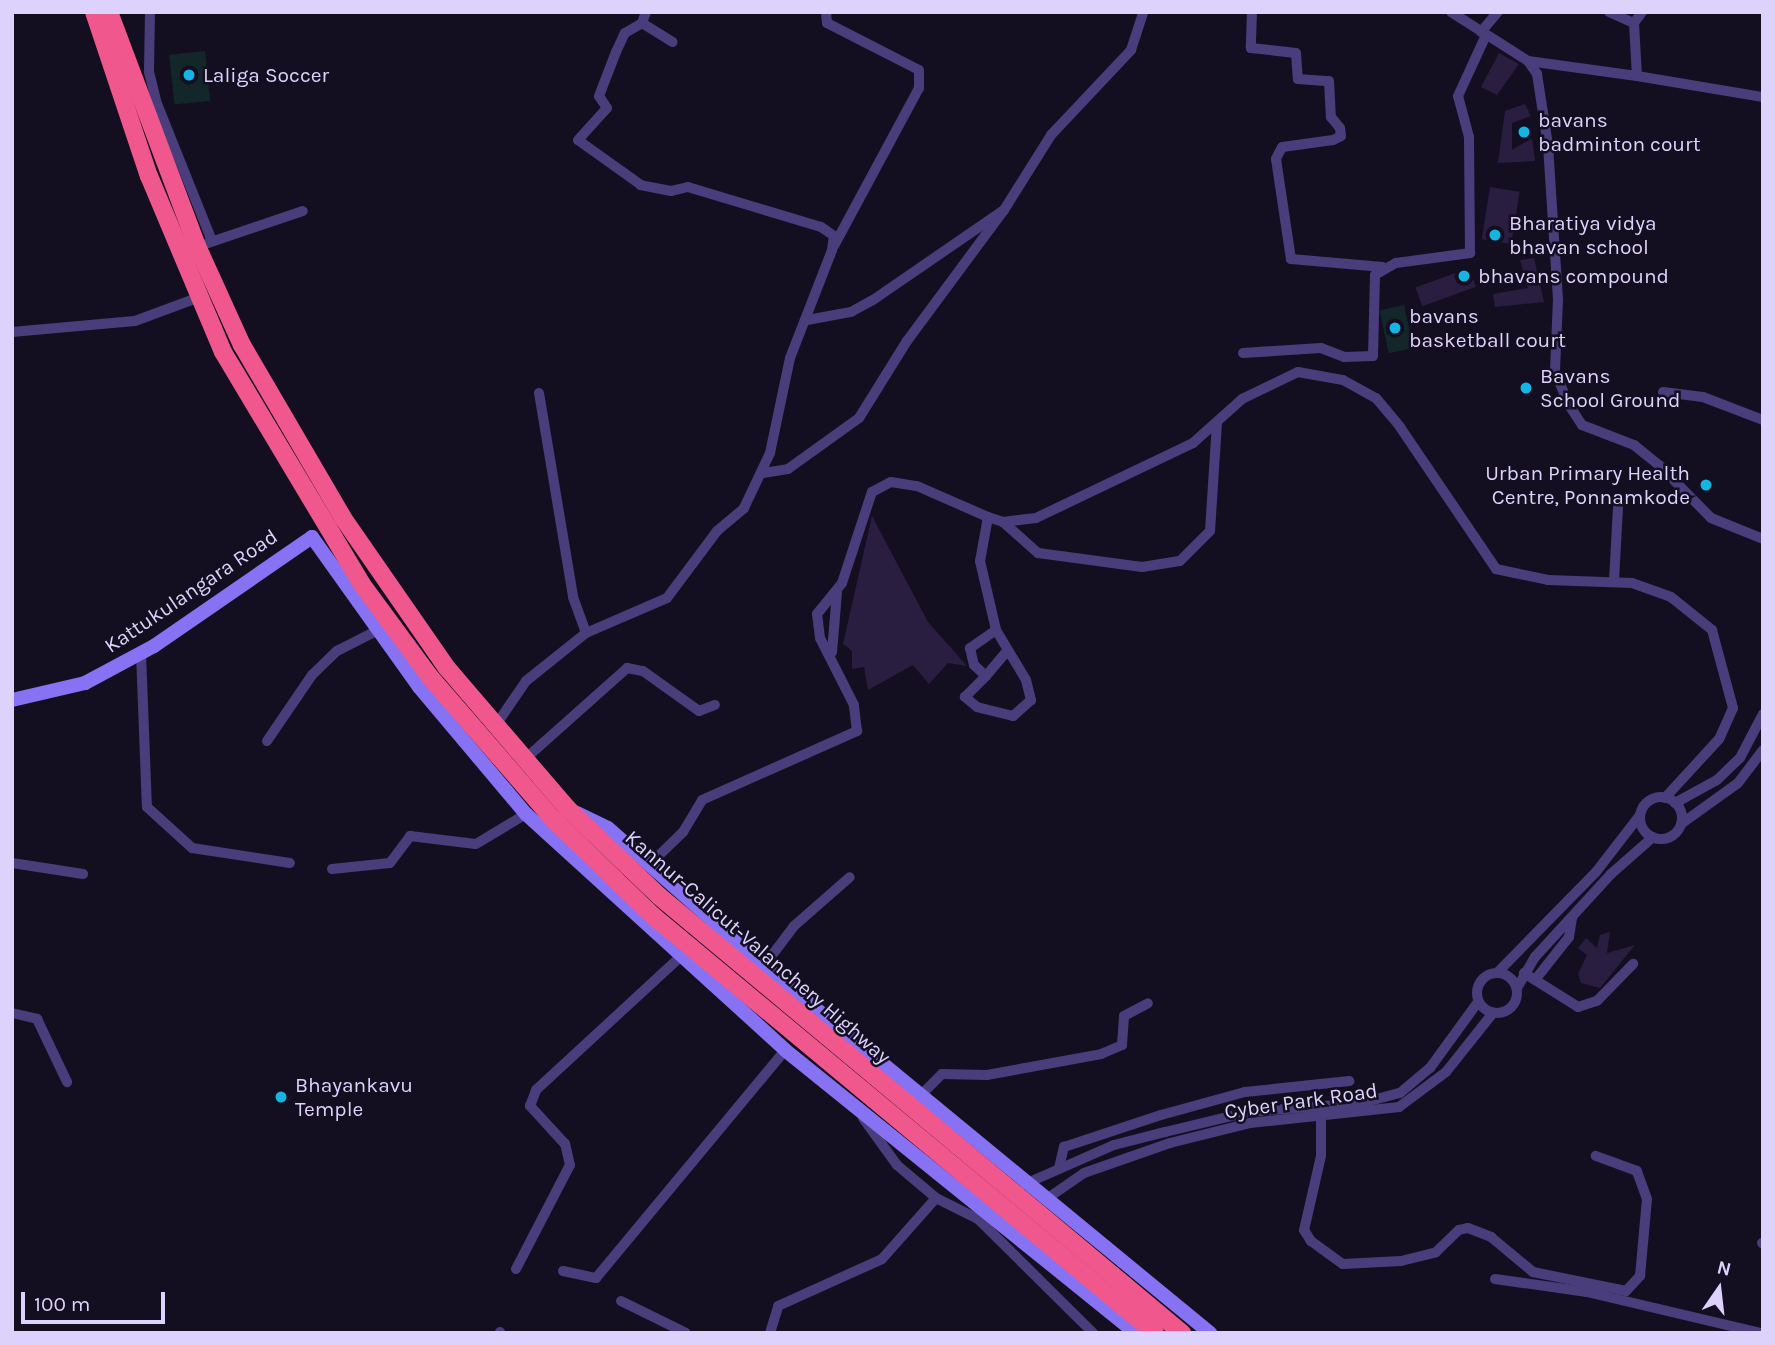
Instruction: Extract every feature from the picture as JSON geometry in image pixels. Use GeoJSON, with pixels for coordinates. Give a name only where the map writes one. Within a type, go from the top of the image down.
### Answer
{"type":"FeatureCollection","features":[{"type":"Feature","properties":{"kind":"highway","name":"Kannur-Calicut-Valanchery Highway"},"geometry":{"type":"LineString","coordinates":[[93,12],[149,176],[223,352],[361,583],[484,741],[553,819],[652,915],[1155,1333]]}},
{"type":"Feature","properties":{"kind":"highway","name":"Kannur-Calicut-Valanchery Highway"},"geometry":{"type":"LineString","coordinates":[[109,12],[204,244],[242,345],[344,518],[447,668],[567,808],[659,896],[913,1100],[1182,1333]]}},
{"type":"Feature","properties":{"kind":"street"},"geometry":{"type":"LineString","coordinates":[[150,12],[149,72],[156,101],[204,244],[303,211]]}},
{"type":"Feature","properties":{"kind":"street"},"geometry":{"type":"LineString","coordinates":[[646,12],[642,23],[625,33],[598,96],[607,108],[578,140],[641,185],[671,191],[688,187],[821,227],[834,236],[832,250]]}},
{"type":"Feature","properties":{"kind":"street"},"geometry":{"type":"LineString","coordinates":[[496,725],[527,681],[586,633],[667,598],[717,531],[744,508],[763,473],[775,439],[781,389],[807,320],[811,295],[832,250],[919,88],[919,70],[827,23],[827,12]]}},
{"type":"Feature","properties":{"kind":"street"},"geometry":{"type":"LineString","coordinates":[[763,473],[788,469],[859,418],[907,341],[1004,210],[1051,135],[1131,50],[1143,12]]}},
{"type":"Feature","properties":{"kind":"street"},"geometry":{"type":"LineString","coordinates":[[1252,12],[1251,48],[1296,53],[1298,79],[1329,80],[1331,117],[1340,128],[1340,136],[1333,140],[1282,147],[1276,159],[1291,259],[1385,266],[1470,253],[1469,141],[1458,96],[1483,33],[1498,12]]}},
{"type":"Feature","properties":{"kind":"street"},"geometry":{"type":"LineString","coordinates":[[1451,12],[1528,61],[1537,74],[1548,145],[1558,299],[1555,372],[1569,405],[1582,425],[1634,446],[1659,465],[1711,519],[1763,539]]}},
{"type":"Feature","properties":{"kind":"street"},"geometry":{"type":"LineString","coordinates":[[1609,12],[1634,23]]}},
{"type":"Feature","properties":{"kind":"street"},"geometry":{"type":"LineString","coordinates":[[1637,76],[1634,23],[1642,12]]}},
{"type":"Feature","properties":{"kind":"street"},"geometry":{"type":"LineString","coordinates":[[642,23],[672,42]]}},
{"type":"Feature","properties":{"kind":"street"},"geometry":{"type":"LineString","coordinates":[[1528,61],[1763,97]]}},
{"type":"Feature","properties":{"kind":"street"},"geometry":{"type":"LineString","coordinates":[[807,320],[852,312],[1004,210]]}},
{"type":"Feature","properties":{"kind":"street"},"geometry":{"type":"LineString","coordinates":[[1243,353],[1321,348],[1344,357],[1373,356],[1372,280],[1385,266]]}},
{"type":"Feature","properties":{"kind":"street"},"geometry":{"type":"LineString","coordinates":[[12,332],[135,321],[200,297]]}},
{"type":"Feature","properties":{"kind":"street"},"geometry":{"type":"LineString","coordinates":[[1003,522],[1048,513],[1193,443],[1242,399],[1298,372],[1343,380],[1376,398],[1400,427],[1496,569],[1548,580],[1632,583],[1692,610],[1712,630],[1727,671],[1733,708],[1719,738],[1665,798]]}},
{"type":"Feature","properties":{"kind":"street"},"geometry":{"type":"LineString","coordinates":[[1663,392],[1703,397],[1763,420]]}},
{"type":"Feature","properties":{"kind":"street"},"geometry":{"type":"LineString","coordinates":[[539,393],[573,597],[586,633]]}},
{"type":"Feature","properties":{"kind":"street"},"geometry":{"type":"LineString","coordinates":[[648,866],[683,832],[702,800],[857,731],[854,705],[832,652],[820,638],[817,614],[838,590],[857,550],[872,492],[891,482],[917,486],[1003,522],[1038,553],[1142,567],[1180,561],[1210,531],[1217,422]]}},
{"type":"Feature","properties":{"kind":"street"},"geometry":{"type":"LineString","coordinates":[[1614,581],[1618,508]]}},
{"type":"Feature","properties":{"kind":"street"},"geometry":{"type":"LineString","coordinates":[[988,517],[980,561],[996,630],[1026,680],[1031,700],[1013,716],[977,707],[965,697],[1007,651]]}},
{"type":"Feature","properties":{"kind":"street","name":"Kattukulangara Road"},"geometry":{"type":"LineString","coordinates":[[12,700],[85,683],[141,653],[312,537],[376,631]]}},
{"type":"Feature","properties":{"kind":"street"},"geometry":{"type":"LineString","coordinates":[[832,652],[838,590]]}},
{"type":"Feature","properties":{"kind":"street"},"geometry":{"type":"LineString","coordinates":[[986,676],[974,665],[970,648],[996,630]]}},
{"type":"Feature","properties":{"kind":"street"},"geometry":{"type":"LineString","coordinates":[[267,741],[312,675],[337,651],[376,631],[526,814],[679,958],[858,1110],[1136,1333]]}},
{"type":"Feature","properties":{"kind":"street"},"geometry":{"type":"LineString","coordinates":[[141,653],[147,807],[192,848],[290,863]]}},
{"type":"Feature","properties":{"kind":"street"},"geometry":{"type":"LineString","coordinates":[[525,759],[627,668],[643,671],[699,710],[715,705]]}},
{"type":"Feature","properties":{"kind":"street"},"geometry":{"type":"LineString","coordinates":[[1675,803],[1717,780],[1740,758],[1763,714]]}},
{"type":"Feature","properties":{"kind":"street"},"geometry":{"type":"LineString","coordinates":[[1478,1002],[1493,1013],[1511,1007],[1524,973],[1572,917],[1653,837],[1673,835],[1681,824],[1738,783],[1763,750]]}},
{"type":"Feature","properties":{"kind":"street"},"geometry":{"type":"LineString","coordinates":[[1025,1184],[1114,1145],[1248,1111],[1363,1103],[1400,1093],[1430,1069],[1478,1002],[1480,981],[1497,973],[1596,872],[1652,799],[1665,798],[1675,803],[1681,824]]}},
{"type":"Feature","properties":{"kind":"street"},"geometry":{"type":"LineString","coordinates":[[567,808],[608,828],[913,1100],[1025,1184],[1210,1333]]}},
{"type":"Feature","properties":{"kind":"street"},"geometry":{"type":"LineString","coordinates":[[332,869],[390,863],[410,836],[476,844],[526,814]]}},
{"type":"Feature","properties":{"kind":"street"},"geometry":{"type":"LineString","coordinates":[[1640,815],[1643,828],[1653,837]]}},
{"type":"Feature","properties":{"kind":"street"},"geometry":{"type":"LineString","coordinates":[[12,863],[83,874]]}},
{"type":"Feature","properties":{"kind":"street"},"geometry":{"type":"LineString","coordinates":[[764,966],[794,926],[850,877]]}},
{"type":"Feature","properties":{"kind":"street"},"geometry":{"type":"LineString","coordinates":[[1535,981],[1569,937],[1572,917]]}},
{"type":"Feature","properties":{"kind":"street"},"geometry":{"type":"LineString","coordinates":[[516,1269],[570,1165],[565,1144],[530,1106],[536,1090],[679,958]]}},
{"type":"Feature","properties":{"kind":"street"},"geometry":{"type":"LineString","coordinates":[[1524,973],[1578,1007],[1597,1001],[1633,964]]}},
{"type":"Feature","properties":{"kind":"street"},"geometry":{"type":"LineString","coordinates":[[1497,973],[1510,977],[1517,988]]}},
{"type":"Feature","properties":{"kind":"street"},"geometry":{"type":"LineString","coordinates":[[913,1100],[942,1074],[987,1075],[1101,1054],[1122,1045],[1124,1016],[1148,1003]]}},
{"type":"Feature","properties":{"kind":"street"},"geometry":{"type":"LineString","coordinates":[[12,1013],[37,1019],[67,1082]]}},
{"type":"Feature","properties":{"kind":"street","name":"Cyber Park Road"},"geometry":{"type":"LineString","coordinates":[[1045,1200],[1084,1173],[1170,1143],[1250,1123],[1399,1107],[1416,1099],[1446,1072],[1493,1013]]}},
{"type":"Feature","properties":{"kind":"street"},"geometry":{"type":"LineString","coordinates":[[563,1271],[596,1279],[785,1050]]}},
{"type":"Feature","properties":{"kind":"street"},"geometry":{"type":"LineString","coordinates":[[1059,1168],[1064,1147],[1161,1115],[1245,1092],[1349,1081]]}},
{"type":"Feature","properties":{"kind":"street"},"geometry":{"type":"LineString","coordinates":[[858,1110],[897,1165],[936,1198],[978,1220],[1093,1333]]}},
{"type":"Feature","properties":{"kind":"street"},"geometry":{"type":"LineString","coordinates":[[1321,1117],[1321,1156],[1304,1230],[1334,1260],[1413,1258],[1436,1252],[1459,1230],[1468,1228],[1491,1237],[1546,1281],[1761,1333]]}},
{"type":"Feature","properties":{"kind":"street"},"geometry":{"type":"LineString","coordinates":[[1495,1279],[1546,1281],[1626,1291],[1640,1276],[1646,1246],[1643,1180],[1626,1164],[1596,1156]]}},
{"type":"Feature","properties":{"kind":"street"},"geometry":{"type":"LineString","coordinates":[[770,1333],[778,1306],[882,1259],[936,1198]]}},
{"type":"Feature","properties":{"kind":"street"},"geometry":{"type":"LineString","coordinates":[[621,1301],[686,1333]]}},
{"type":"Feature","properties":{"kind":"green space","name":"Laliga Soccer"},"geometry":{"type":"Polygon","coordinates":[[[205,51],[210,101],[174,104],[169,55],[205,51]]]}},
{"type":"Feature","properties":{"kind":"green space","name":"bavans basketball court"},"geometry":{"type":"Polygon","coordinates":[[[1404,305],[1413,348],[1389,353],[1380,310],[1404,305]]]}},
{"type":"Feature","properties":{"kind":"building"},"geometry":{"type":"Polygon","coordinates":[[[1499,53],[1519,64],[1497,95],[1481,87],[1499,53]]]}},
{"type":"Feature","properties":{"kind":"building"},"geometry":{"type":"Polygon","coordinates":[[[1525,104],[1531,116],[1512,123],[1512,150],[1532,138],[1535,161],[1498,163],[1505,111],[1525,104]]]}},
{"type":"Feature","properties":{"kind":"building"},"geometry":{"type":"Polygon","coordinates":[[[1490,187],[1520,192],[1511,244],[1482,239],[1490,187]]]}},
{"type":"Feature","properties":{"kind":"building"},"geometry":{"type":"Polygon","coordinates":[[[1534,258],[1544,302],[1495,307],[1493,294],[1528,288],[1520,260],[1534,258]]]}},
{"type":"Feature","properties":{"kind":"building"},"geometry":{"type":"Polygon","coordinates":[[[1469,268],[1476,287],[1422,306],[1415,287],[1469,268]]]}},
{"type":"Feature","properties":{"kind":"building"},"geometry":{"type":"Polygon","coordinates":[[[872,516],[928,622],[967,666],[948,663],[929,684],[913,665],[868,690],[864,667],[852,669],[852,651],[843,644],[872,516]]]}},
{"type":"Feature","properties":{"kind":"building"},"geometry":{"type":"Polygon","coordinates":[[[1610,932],[1607,953],[1635,945],[1600,988],[1581,983],[1578,974],[1587,955],[1578,948],[1586,938],[1597,948],[1600,935],[1610,932]]]}},
{"type":"Feature","properties":{"kind":"place","name":"Laliga Soccer"},"geometry":{"type":"Point","coordinates":[189,75]}},
{"type":"Feature","properties":{"kind":"place","name":"bavans badminton court"},"geometry":{"type":"Point","coordinates":[1524,132]}},
{"type":"Feature","properties":{"kind":"place","name":"Bharatiya vidya bhavan school"},"geometry":{"type":"Point","coordinates":[1495,235]}},
{"type":"Feature","properties":{"kind":"place","name":"bhavans compound"},"geometry":{"type":"Point","coordinates":[1464,276]}},
{"type":"Feature","properties":{"kind":"place","name":"bavans basketball court"},"geometry":{"type":"Point","coordinates":[1395,328]}},
{"type":"Feature","properties":{"kind":"place","name":"Bavans School Ground"},"geometry":{"type":"Point","coordinates":[1526,388]}},
{"type":"Feature","properties":{"kind":"place","name":"Urban Primary Health Centre, Ponnamkode"},"geometry":{"type":"Point","coordinates":[1706,485]}},
{"type":"Feature","properties":{"kind":"place","name":"Bhayankavu Temple"},"geometry":{"type":"Point","coordinates":[281,1097]}}]}
